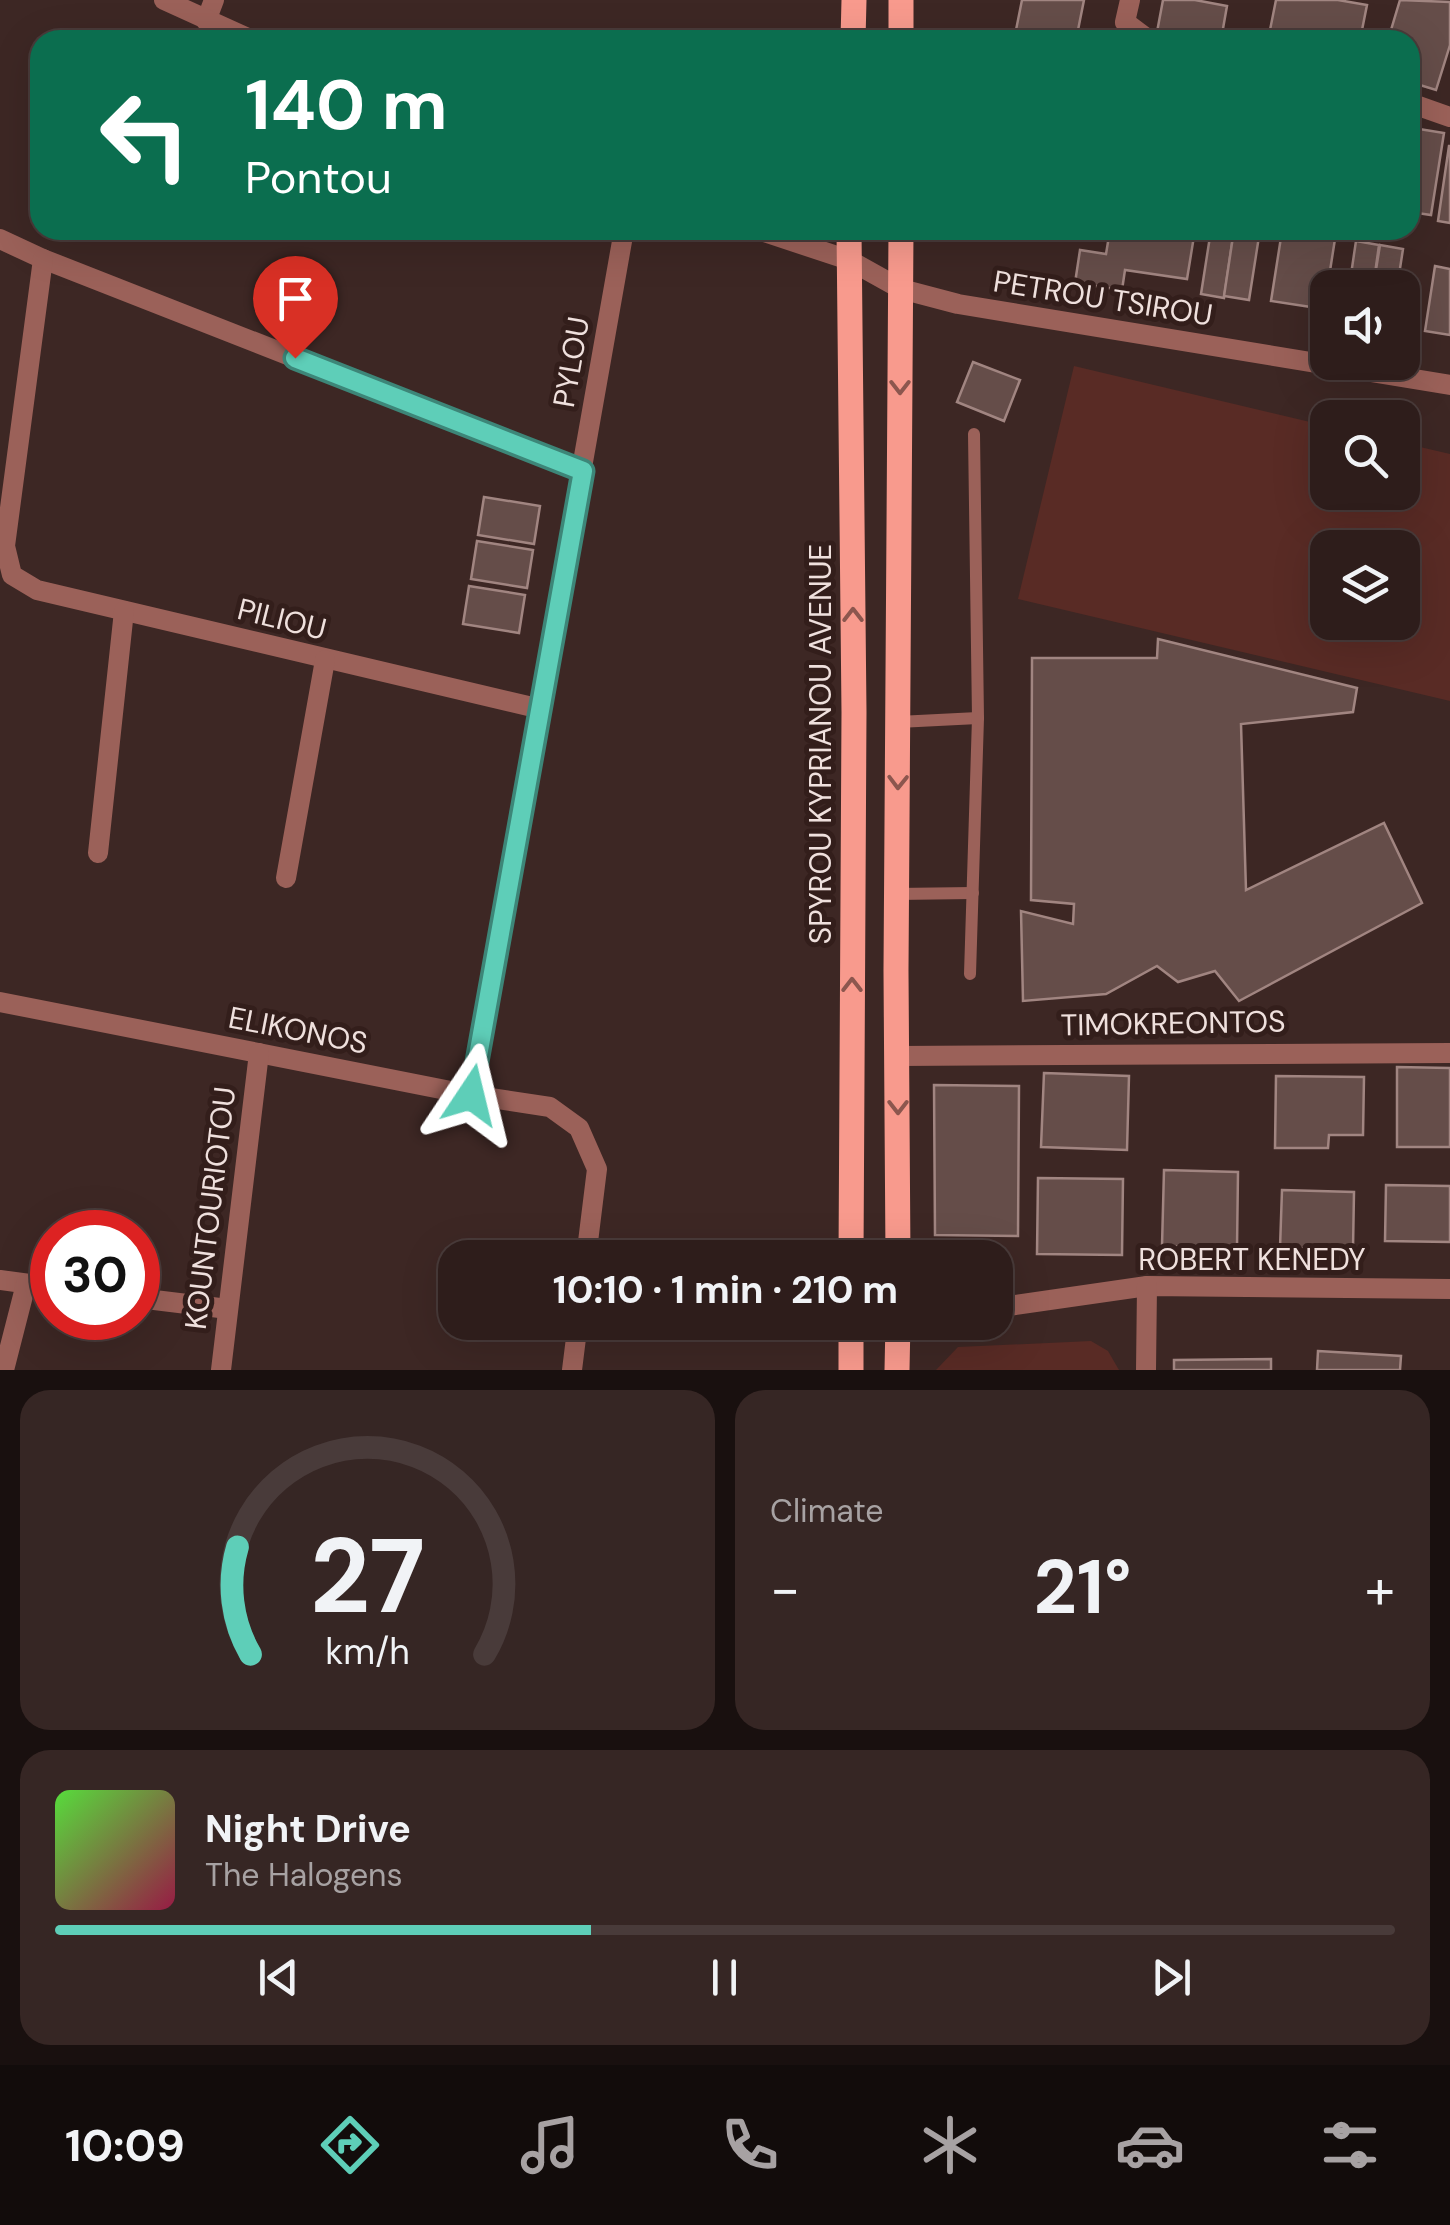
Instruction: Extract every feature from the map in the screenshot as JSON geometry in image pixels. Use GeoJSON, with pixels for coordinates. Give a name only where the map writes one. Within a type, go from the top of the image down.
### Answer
{"type":"FeatureCollection","features":[{"type":"Feature","properties":{"kind":"main road"},"geometry":{"type":"LineString","coordinates":[[854,0],[854,30]]}},
{"type":"Feature","properties":{"kind":"main road"},"geometry":{"type":"LineString","coordinates":[[901,0],[901,30]]}},
{"type":"Feature","properties":{"kind":"main road","name":"SPYROU KYPRIANOU AVENUE"},"geometry":{"type":"LineString","coordinates":[[850,240],[854,693],[851,1240]]}},
{"type":"Feature","properties":{"kind":"main road"},"geometry":{"type":"LineString","coordinates":[[898,1240],[896,894],[901,240]]}},
{"type":"Feature","properties":{"kind":"main road"},"geometry":{"type":"LineString","coordinates":[[851,1340],[851,1370]]}},
{"type":"Feature","properties":{"kind":"main road"},"geometry":{"type":"LineString","coordinates":[[897,1370],[898,1340]]}},
{"type":"Feature","properties":{"kind":"street"},"geometry":{"type":"LineString","coordinates":[[164,0],[228,30]]}},
{"type":"Feature","properties":{"kind":"street"},"geometry":{"type":"LineString","coordinates":[[206,21],[214,0]]}},
{"type":"Feature","properties":{"kind":"street"},"geometry":{"type":"LineString","coordinates":[[1130,0],[1125,22],[1134,30]]}},
{"type":"Feature","properties":{"kind":"street"},"geometry":{"type":"LineString","coordinates":[[1420,106],[1450,117]]}},
{"type":"Feature","properties":{"kind":"street"},"geometry":{"type":"LineString","coordinates":[[0,239],[583,471]]}},
{"type":"Feature","properties":{"kind":"street","name":"PYLOU"},"geometry":{"type":"LineString","coordinates":[[471,1095],[622,240]]}},
{"type":"Feature","properties":{"kind":"street","name":"PETROU TSIROU"},"geometry":{"type":"LineString","coordinates":[[788,240],[849,260],[901,290],[958,304],[1450,386]]}},
{"type":"Feature","properties":{"kind":"street","name":"PILIOU"},"geometry":{"type":"LineString","coordinates":[[43,258],[4,546],[12,575],[37,590],[542,709]]}},
{"type":"Feature","properties":{"kind":"street"},"geometry":{"type":"LineString","coordinates":[[98,853],[124,611]]}},
{"type":"Feature","properties":{"kind":"street"},"geometry":{"type":"LineString","coordinates":[[286,878],[325,660]]}},
{"type":"Feature","properties":{"kind":"street","name":"ELIKONOS"},"geometry":{"type":"LineString","coordinates":[[0,1002],[471,1095],[550,1107],[579,1128],[598,1168],[588,1240]]}},
{"type":"Feature","properties":{"kind":"street","name":"KOUNTOURIOTOU"},"geometry":{"type":"LineString","coordinates":[[221,1370],[258,1052]]}},
{"type":"Feature","properties":{"kind":"street","name":"TIMOKREONTOS"},"geometry":{"type":"LineString","coordinates":[[898,1056],[1450,1053]]}},
{"type":"Feature","properties":{"kind":"street"},"geometry":{"type":"LineString","coordinates":[[0,1280],[30,1284]]}},
{"type":"Feature","properties":{"kind":"street"},"geometry":{"type":"LineString","coordinates":[[4,1370],[26,1284]]}},
{"type":"Feature","properties":{"kind":"street"},"geometry":{"type":"LineString","coordinates":[[1146,1370],[1147,1286]]}},
{"type":"Feature","properties":{"kind":"street","name":"ROBERT KENEDY"},"geometry":{"type":"LineString","coordinates":[[1013,1305],[1147,1286],[1450,1289]]}},
{"type":"Feature","properties":{"kind":"street"},"geometry":{"type":"LineString","coordinates":[[160,1301],[228,1309]]}},
{"type":"Feature","properties":{"kind":"street"},"geometry":{"type":"LineString","coordinates":[[572,1370],[576,1340]]}},
{"type":"Feature","properties":{"kind":"lane"},"geometry":{"type":"LineString","coordinates":[[970,974],[978,718],[974,434]]}},
{"type":"Feature","properties":{"kind":"lane"},"geometry":{"type":"LineString","coordinates":[[898,722],[978,718]]}},
{"type":"Feature","properties":{"kind":"lane"},"geometry":{"type":"LineString","coordinates":[[896,894],[973,893]]}},
{"type":"Feature","properties":{"kind":"shaded area"},"geometry":{"type":"Polygon","coordinates":[[[1074,366],[1310,422],[1310,510],[1420,510],[1420,447],[1450,454],[1450,701],[1018,599],[1074,366]]]}},
{"type":"Feature","properties":{"kind":"shaded area"},"geometry":{"type":"Polygon","coordinates":[[[1091,1341],[1108,1351],[1119,1370],[936,1370],[958,1347],[1091,1341]]]}},
{"type":"Feature","properties":{"kind":"building"},"geometry":{"type":"Polygon","coordinates":[[[1022,0],[1084,0],[1078,30],[1016,30],[1022,0]]]}},
{"type":"Feature","properties":{"kind":"building"},"geometry":{"type":"Polygon","coordinates":[[[1163,0],[1227,6],[1223,30],[1157,30],[1163,0]]]}},
{"type":"Feature","properties":{"kind":"building"},"geometry":{"type":"Polygon","coordinates":[[[1276,0],[1338,0],[1367,5],[1362,30],[1270,30],[1276,0]]]}},
{"type":"Feature","properties":{"kind":"building"},"geometry":{"type":"Polygon","coordinates":[[[1400,0],[1450,2],[1450,45],[1436,90],[1420,85],[1420,30],[1391,30],[1400,0]]]}},
{"type":"Feature","properties":{"kind":"building"},"geometry":{"type":"Polygon","coordinates":[[[1420,129],[1444,133],[1431,215],[1420,213],[1420,129]]]}},
{"type":"Feature","properties":{"kind":"building"},"geometry":{"type":"Polygon","coordinates":[[[1450,146],[1450,223],[1438,221],[1450,146]]]}},
{"type":"Feature","properties":{"kind":"building"},"geometry":{"type":"Polygon","coordinates":[[[1108,240],[1193,240],[1187,279],[1125,270],[1122,290],[1075,283],[1080,250],[1106,254],[1108,240]]]}},
{"type":"Feature","properties":{"kind":"building"},"geometry":{"type":"Polygon","coordinates":[[[1209,240],[1233,240],[1224,298],[1201,294],[1209,240]]]}},
{"type":"Feature","properties":{"kind":"building"},"geometry":{"type":"Polygon","coordinates":[[[1232,240],[1258,240],[1249,300],[1224,296],[1232,240]]]}},
{"type":"Feature","properties":{"kind":"building"},"geometry":{"type":"Polygon","coordinates":[[[1281,240],[1335,240],[1330,270],[1310,270],[1310,307],[1271,301],[1281,240]]]}},
{"type":"Feature","properties":{"kind":"building"},"geometry":{"type":"Polygon","coordinates":[[[1356,241],[1379,245],[1376,270],[1352,270],[1356,241]]]}},
{"type":"Feature","properties":{"kind":"building"},"geometry":{"type":"Polygon","coordinates":[[[1380,245],[1403,249],[1400,270],[1376,270],[1380,245]]]}},
{"type":"Feature","properties":{"kind":"building"},"geometry":{"type":"Polygon","coordinates":[[[1435,266],[1450,269],[1450,335],[1425,331],[1435,266]]]}},
{"type":"Feature","properties":{"kind":"building"},"geometry":{"type":"Polygon","coordinates":[[[973,362],[1020,380],[1004,421],[957,402],[973,362]]]}},
{"type":"Feature","properties":{"kind":"building"},"geometry":{"type":"Polygon","coordinates":[[[484,497],[540,506],[534,544],[478,535],[484,497]]]}},
{"type":"Feature","properties":{"kind":"building"},"geometry":{"type":"Polygon","coordinates":[[[477,541],[533,550],[527,588],[471,579],[477,541]]]}},
{"type":"Feature","properties":{"kind":"building"},"geometry":{"type":"Polygon","coordinates":[[[469,586],[525,595],[519,633],[463,624],[469,586]]]}},
{"type":"Feature","properties":{"kind":"building"},"geometry":{"type":"Polygon","coordinates":[[[1158,639],[1357,688],[1353,712],[1241,724],[1246,890],[1384,823],[1422,903],[1239,1001],[1215,971],[1178,982],[1157,966],[1106,994],[1023,1001],[1021,911],[1073,924],[1074,904],[1031,900],[1032,658],[1157,658],[1158,639]]]}},
{"type":"Feature","properties":{"kind":"building"},"geometry":{"type":"Polygon","coordinates":[[[1397,1067],[1450,1068],[1450,1147],[1397,1147],[1397,1067]]]}},
{"type":"Feature","properties":{"kind":"building"},"geometry":{"type":"Polygon","coordinates":[[[1044,1073],[1129,1076],[1127,1150],[1041,1147],[1044,1073]]]}},
{"type":"Feature","properties":{"kind":"building"},"geometry":{"type":"Polygon","coordinates":[[[1276,1076],[1364,1077],[1363,1135],[1329,1135],[1328,1148],[1275,1148],[1276,1076]]]}},
{"type":"Feature","properties":{"kind":"building"},"geometry":{"type":"Polygon","coordinates":[[[934,1085],[1019,1086],[1018,1236],[935,1235],[934,1085]]]}},
{"type":"Feature","properties":{"kind":"building"},"geometry":{"type":"Polygon","coordinates":[[[1164,1170],[1238,1172],[1237,1248],[1162,1246],[1164,1170]]]}},
{"type":"Feature","properties":{"kind":"building"},"geometry":{"type":"Polygon","coordinates":[[[1038,1178],[1123,1179],[1122,1255],[1037,1254],[1038,1178]]]}},
{"type":"Feature","properties":{"kind":"building"},"geometry":{"type":"Polygon","coordinates":[[[1386,1185],[1450,1186],[1450,1242],[1385,1241],[1386,1185]]]}},
{"type":"Feature","properties":{"kind":"building"},"geometry":{"type":"Polygon","coordinates":[[[1282,1190],[1354,1192],[1353,1249],[1280,1248],[1282,1190]]]}},
{"type":"Feature","properties":{"kind":"building"},"geometry":{"type":"Polygon","coordinates":[[[1318,1351],[1401,1356],[1400,1370],[1317,1370],[1318,1351]]]}},
{"type":"Feature","properties":{"kind":"building"},"geometry":{"type":"Polygon","coordinates":[[[1271,1359],[1271,1370],[1174,1370],[1174,1360],[1271,1359]]]}},
{"type":"Feature","properties":{"kind":"route"},"geometry":{"type":"LineString","coordinates":[[295,358],[583,471],[471,1095]]}}]}
